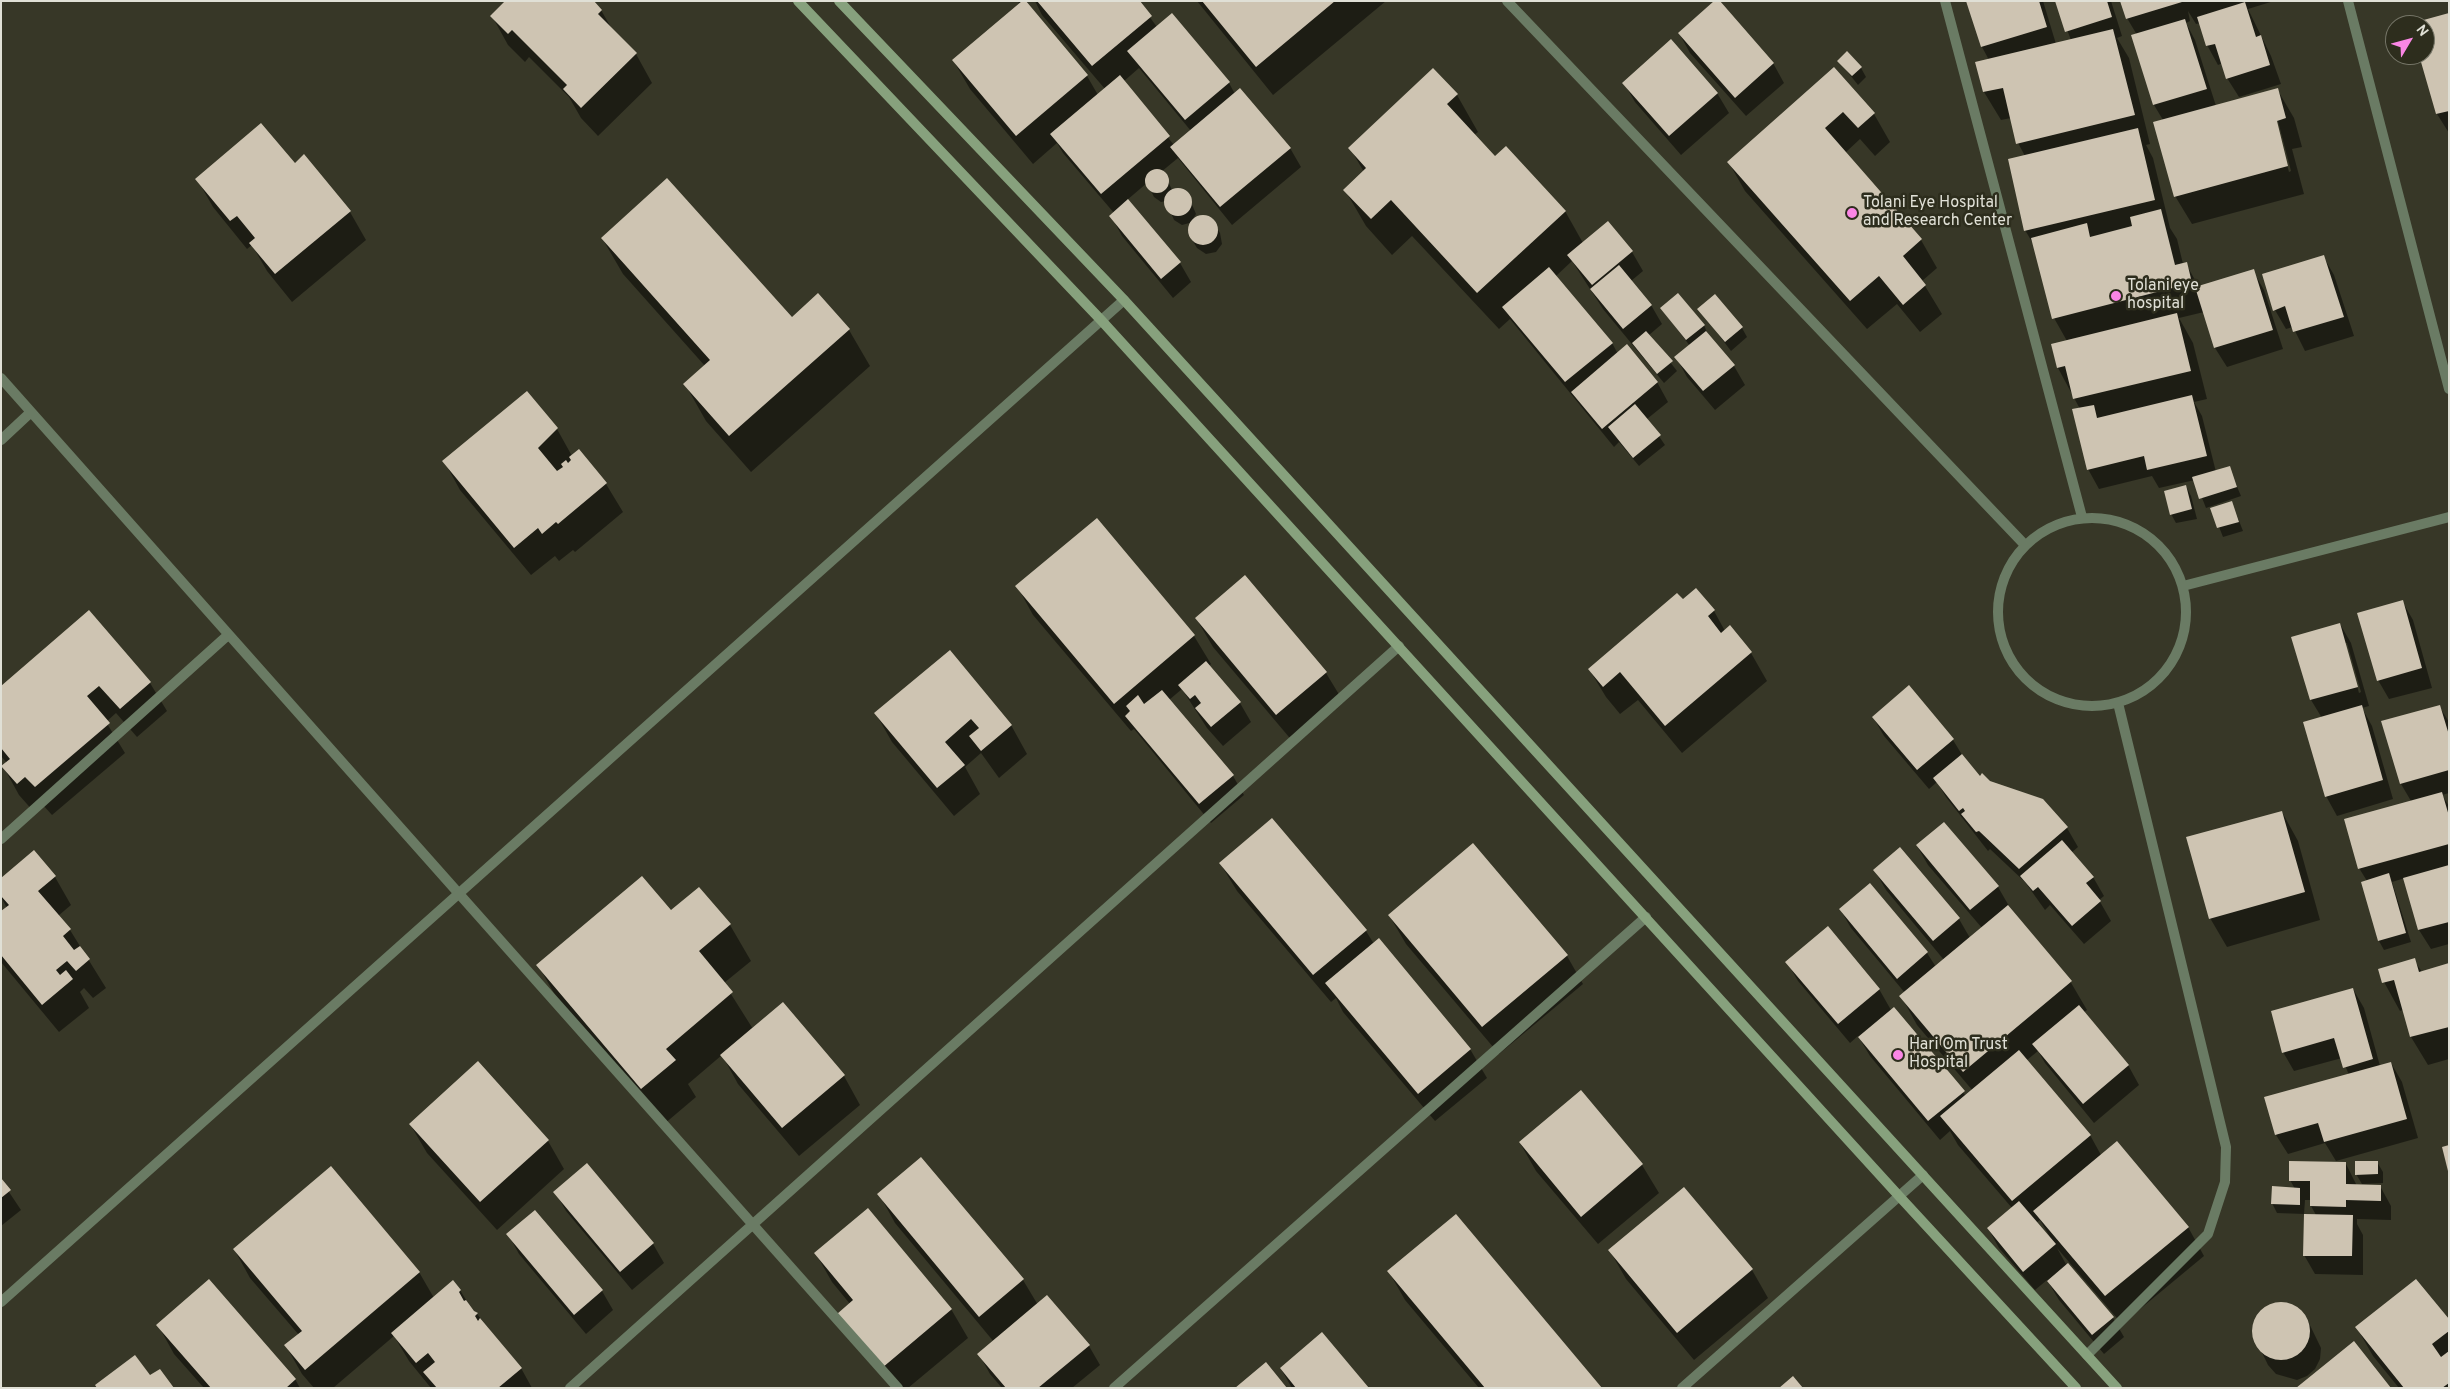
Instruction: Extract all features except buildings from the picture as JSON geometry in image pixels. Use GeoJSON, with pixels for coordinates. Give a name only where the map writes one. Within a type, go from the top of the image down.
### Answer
{"type":"FeatureCollection","features":[{"type":"Feature","properties":{"kind":"main road"},"geometry":{"type":"LineString","coordinates":[[798,1],[1101,320],[2076,1388]]}},
{"type":"Feature","properties":{"kind":"main road"},"geometry":{"type":"LineString","coordinates":[[839,1],[1124,300],[2117,1388]]}},
{"type":"Feature","properties":{"kind":"street"},"geometry":{"type":"LineString","coordinates":[[1507,1],[2024,544]]}},
{"type":"Feature","properties":{"kind":"street"},"geometry":{"type":"LineString","coordinates":[[1945,1],[2082,517]]}},
{"type":"Feature","properties":{"kind":"street"},"geometry":{"type":"LineString","coordinates":[[2348,1],[2449,389]]}},
{"type":"Feature","properties":{"kind":"street"},"geometry":{"type":"LineString","coordinates":[[1,1302],[1124,300]]}},
{"type":"Feature","properties":{"kind":"street"},"geometry":{"type":"LineString","coordinates":[[1,378],[898,1388]]}},
{"type":"Feature","properties":{"kind":"street"},"geometry":{"type":"LineString","coordinates":[[1,440],[31,412]]}},
{"type":"Feature","properties":{"kind":"street"},"geometry":{"type":"LineString","coordinates":[[2082,517],[2137,528],[2167,554],[2183,586],[2185,627],[2175,658],[2148,688],[2118,703],[2078,705],[2046,694],[2016,668],[2000,638],[1997,602],[2008,565],[2024,544],[2065,520],[2082,517]]}},
{"type":"Feature","properties":{"kind":"street"},"geometry":{"type":"LineString","coordinates":[[2183,586],[2449,517]]}},
{"type":"Feature","properties":{"kind":"street"},"geometry":{"type":"LineString","coordinates":[[1,839],[228,635]]}},
{"type":"Feature","properties":{"kind":"street"},"geometry":{"type":"LineString","coordinates":[[570,1388],[1399,646]]}},
{"type":"Feature","properties":{"kind":"street"},"geometry":{"type":"LineString","coordinates":[[2087,1355],[2208,1234],[2225,1182],[2226,1147],[2118,703]]}},
{"type":"Feature","properties":{"kind":"street"},"geometry":{"type":"LineString","coordinates":[[1114,1388],[1646,917]]}},
{"type":"Feature","properties":{"kind":"street"},"geometry":{"type":"LineString","coordinates":[[1682,1388],[1923,1175]]}},
{"type":"Feature","properties":{"kind":"place","name":"Tolani Eye Hospital and Research Center"},"geometry":{"type":"Point","coordinates":[1852,213]}},
{"type":"Feature","properties":{"kind":"place","name":"Tolani eye hospital"},"geometry":{"type":"Point","coordinates":[2116,296]}},
{"type":"Feature","properties":{"kind":"place","name":"Hari Om Trust Hospital"},"geometry":{"type":"Point","coordinates":[1898,1055]}}]}
